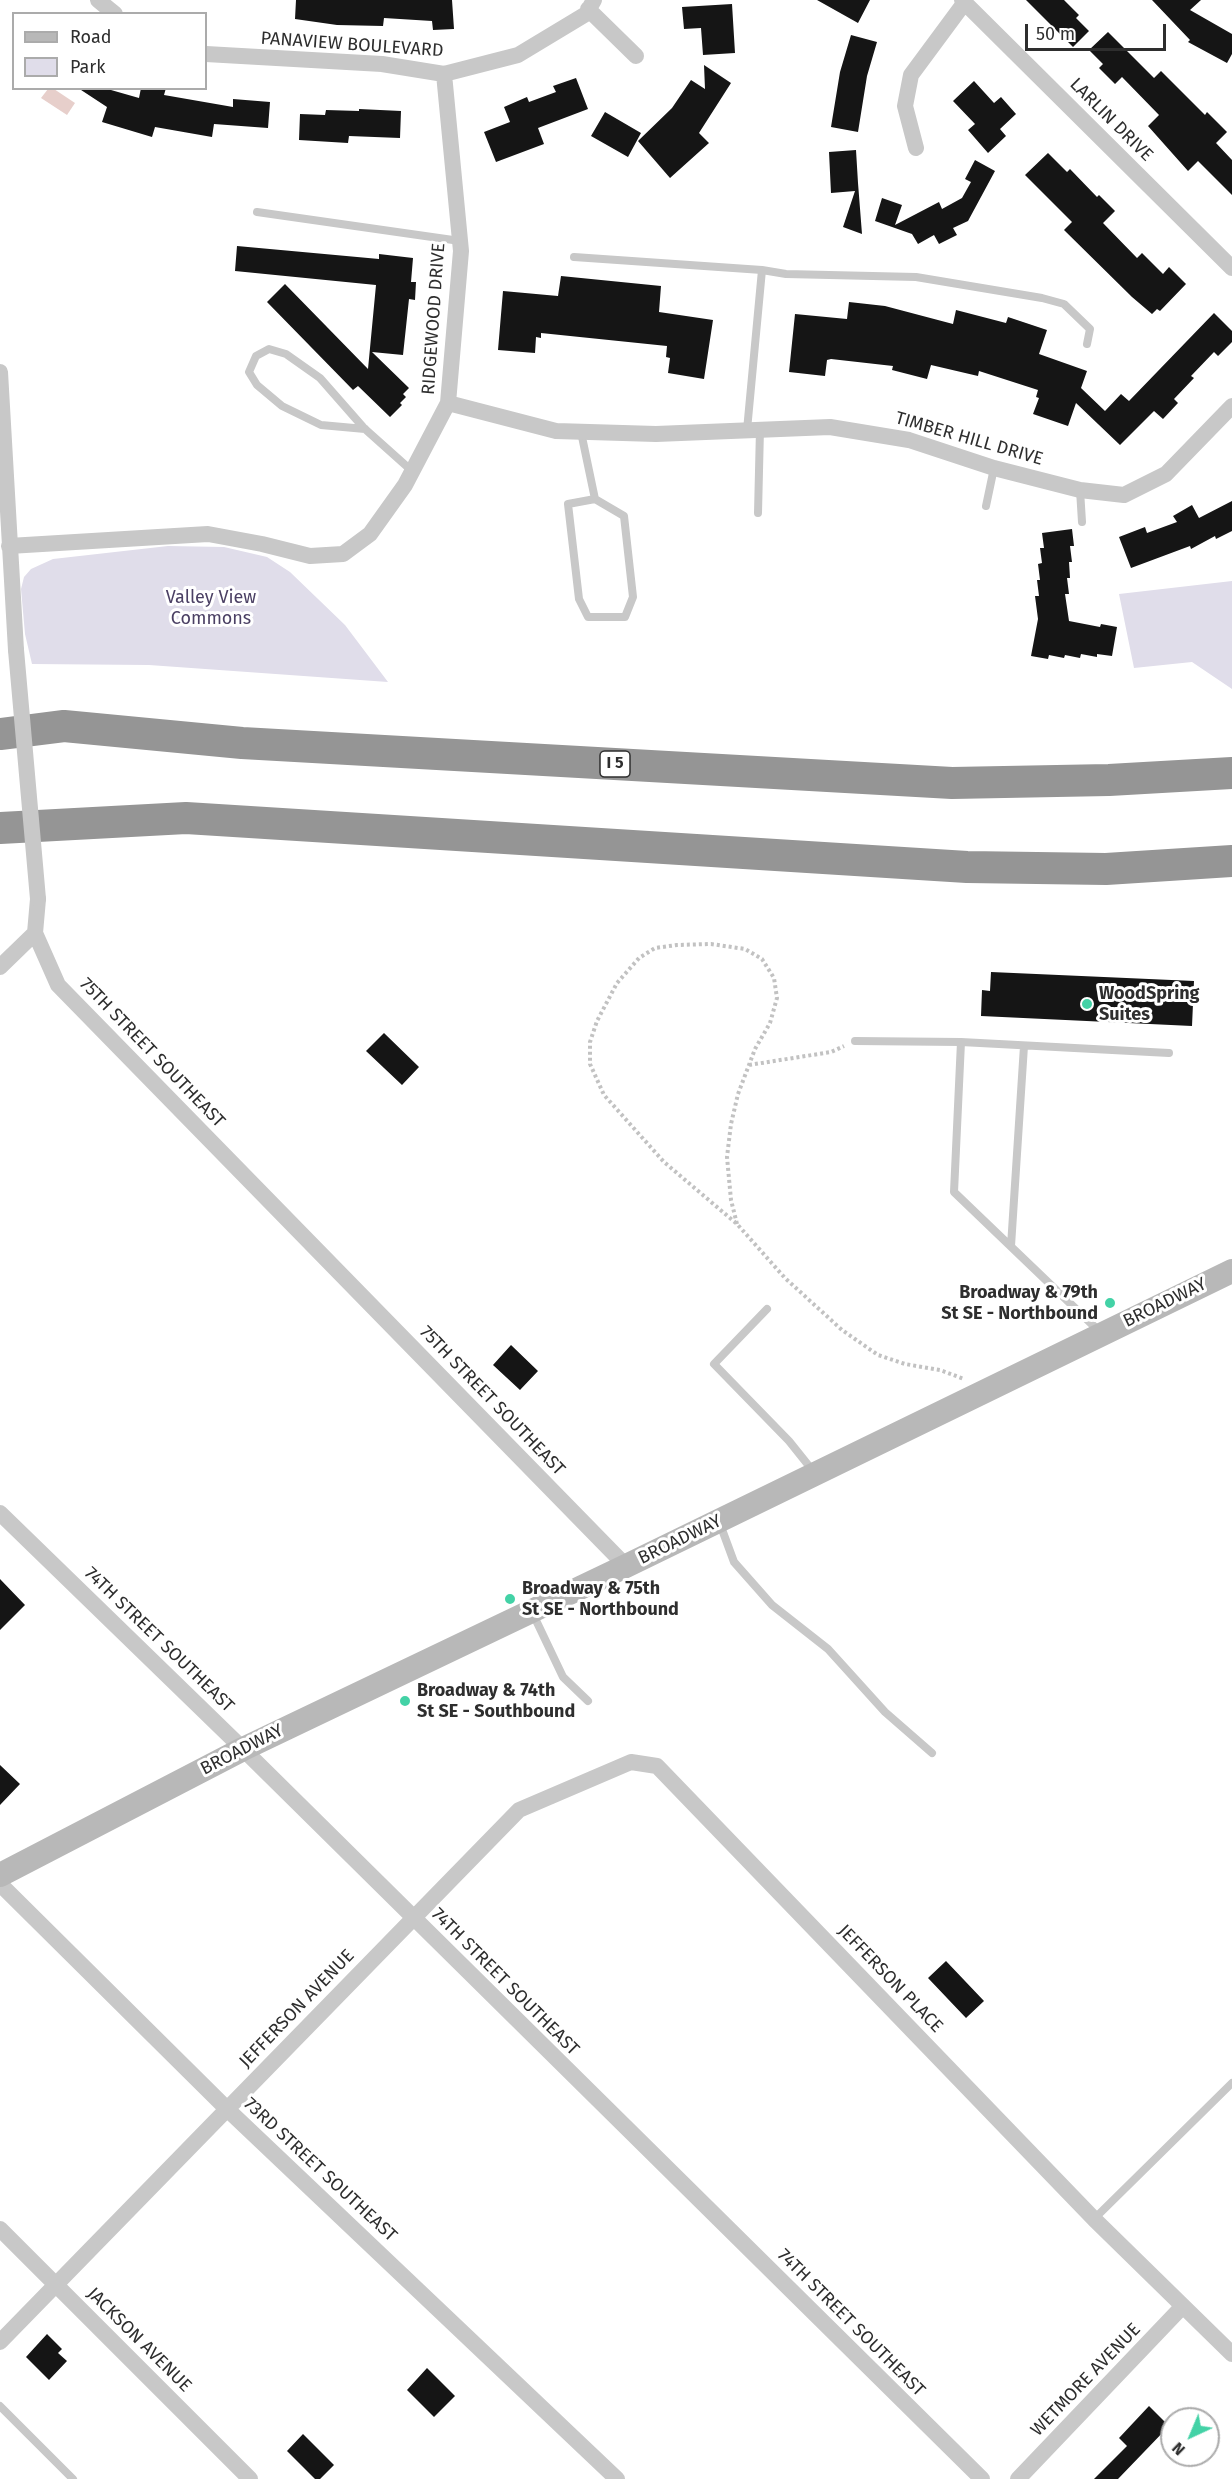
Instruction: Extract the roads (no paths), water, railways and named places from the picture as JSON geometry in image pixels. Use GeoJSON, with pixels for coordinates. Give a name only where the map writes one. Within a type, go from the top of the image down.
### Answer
{"type":"FeatureCollection","features":[{"type":"Feature","properties":{"kind":"highway","name":"I 5"},"geometry":{"type":"LineString","coordinates":[[0,734],[64,726],[242,743],[952,783],[1109,780],[1232,773]]}},
{"type":"Feature","properties":{"kind":"highway"},"geometry":{"type":"LineString","coordinates":[[0,828],[186,818],[967,867],[1106,869],[1232,861]]}},
{"type":"Feature","properties":{"kind":"street"},"geometry":{"type":"LineString","coordinates":[[98,0],[113,12]]}},
{"type":"Feature","properties":{"kind":"street"},"geometry":{"type":"LineString","coordinates":[[916,148],[905,106],[911,75],[963,1]]}},
{"type":"Feature","properties":{"kind":"street","name":"LARLIN DRIVE"},"geometry":{"type":"LineString","coordinates":[[963,1],[1232,268]]}},
{"type":"Feature","properties":{"kind":"street","name":"PANAVIEW BOULEVARD"},"geometry":{"type":"LineString","coordinates":[[207,54],[382,64],[444,74],[518,55],[586,14],[591,5],[636,56]]}},
{"type":"Feature","properties":{"kind":"street","name":"RIDGEWOOD DRIVE"},"geometry":{"type":"LineString","coordinates":[[9,546],[208,534],[310,556],[343,554],[370,534],[412,471],[448,403],[461,251],[444,74]]}},
{"type":"Feature","properties":{"kind":"street","name":"75TH STREET SOUTHEAST"},"geometry":{"type":"LineString","coordinates":[[0,372],[16,650],[38,899],[35,933],[58,985],[626,1566]]}},
{"type":"Feature","properties":{"kind":"street","name":"TIMBER HILL DRIVE"},"geometry":{"type":"LineString","coordinates":[[448,403],[556,431],[656,434],[830,427],[898,438],[994,468],[1080,490],[1124,495],[1166,474],[1232,406]]}},
{"type":"Feature","properties":{"kind":"street"},"geometry":{"type":"LineString","coordinates":[[0,967],[35,933]]}},
{"type":"Feature","properties":{"kind":"street","name":"BROADWAY"},"geometry":{"type":"LineString","coordinates":[[0,1875],[243,1749],[626,1566],[1232,1271]]}},
{"type":"Feature","properties":{"kind":"street","name":"74TH STREET SOUTHEAST"},"geometry":{"type":"LineString","coordinates":[[0,1513],[243,1749],[982,2479]]}},
{"type":"Feature","properties":{"kind":"street","name":"JEFFERSON AVENUE"},"geometry":{"type":"LineString","coordinates":[[0,2342],[519,1810],[631,1762],[657,1766]]}},
{"type":"Feature","properties":{"kind":"street","name":"JEFFERSON PLACE"},"geometry":{"type":"LineString","coordinates":[[657,1766],[1094,2219]]}},
{"type":"Feature","properties":{"kind":"street","name":"73RD STREET SOUTHEAST"},"geometry":{"type":"LineString","coordinates":[[0,1884],[227,2109],[617,2479]]}},
{"type":"Feature","properties":{"kind":"street"},"geometry":{"type":"LineString","coordinates":[[1094,2219],[1232,2354]]}},
{"type":"Feature","properties":{"kind":"street","name":"JACKSON AVENUE"},"geometry":{"type":"LineString","coordinates":[[0,2229],[250,2479]]}},
{"type":"Feature","properties":{"kind":"street","name":"WETMORE AVENUE"},"geometry":{"type":"LineString","coordinates":[[1022,2478],[1182,2307]]}},
{"type":"Feature","properties":{"kind":"lane"},"geometry":{"type":"LineString","coordinates":[[257,212],[460,242]]}},
{"type":"Feature","properties":{"kind":"lane"},"geometry":{"type":"LineString","coordinates":[[574,257],[762,270],[786,274],[916,277],[1042,298],[1064,304],[1090,329],[1087,344]]}},
{"type":"Feature","properties":{"kind":"lane"},"geometry":{"type":"LineString","coordinates":[[758,513],[754,430],[762,270]]}},
{"type":"Feature","properties":{"kind":"lane"},"geometry":{"type":"LineString","coordinates":[[365,429],[321,425],[282,406],[257,385],[249,372],[256,356],[269,349],[286,354],[320,378],[365,429],[412,471]]}},
{"type":"Feature","properties":{"kind":"lane"},"geometry":{"type":"LineString","coordinates":[[581,432],[595,499],[624,516],[633,597],[625,616],[588,616],[579,599],[568,504],[595,499]]}},
{"type":"Feature","properties":{"kind":"lane"},"geometry":{"type":"LineString","coordinates":[[986,506],[994,468]]}},
{"type":"Feature","properties":{"kind":"lane"},"geometry":{"type":"LineString","coordinates":[[1080,490],[1082,522]]}},
{"type":"Feature","properties":{"kind":"lane"},"geometry":{"type":"LineString","coordinates":[[855,1041],[961,1042],[1169,1053]]}},
{"type":"Feature","properties":{"kind":"lane"},"geometry":{"type":"LineString","coordinates":[[961,1042],[954,1192],[1102,1334]]}},
{"type":"Feature","properties":{"kind":"lane"},"geometry":{"type":"LineString","coordinates":[[1011,1246],[1024,1046]]}},
{"type":"Feature","properties":{"kind":"lane"},"geometry":{"type":"LineString","coordinates":[[767,1309],[714,1364],[789,1441],[815,1474]]}},
{"type":"Feature","properties":{"kind":"lane"},"geometry":{"type":"LineString","coordinates":[[719,1521],[734,1562],[772,1605],[828,1649],[885,1712],[932,1753]]}},
{"type":"Feature","properties":{"kind":"lane"},"geometry":{"type":"LineString","coordinates":[[532,1611],[563,1677],[588,1701]]}},
{"type":"Feature","properties":{"kind":"lane"},"geometry":{"type":"LineString","coordinates":[[1094,2219],[1232,2084]]}},
{"type":"Feature","properties":{"kind":"lane"},"geometry":{"type":"LineString","coordinates":[[0,2406],[73,2479]]}},
{"type":"Feature","properties":{"kind":"place","name":"WoodSpring Suites"},"geometry":{"type":"Point","coordinates":[1087,1004]}},
{"type":"Feature","properties":{"kind":"place","name":"Broadway & 79th St SE - Northbound"},"geometry":{"type":"Point","coordinates":[1110,1303]}},
{"type":"Feature","properties":{"kind":"place","name":"Broadway & 75th St SE - Northbound"},"geometry":{"type":"Point","coordinates":[510,1599]}},
{"type":"Feature","properties":{"kind":"place","name":"Broadway & 74th St SE - Southbound"},"geometry":{"type":"Point","coordinates":[405,1701]}},
{"type":"Feature","properties":{"kind":"park label","name":"Valley View Commons"},"geometry":{"type":"Point","coordinates":[211,608]}}]}
